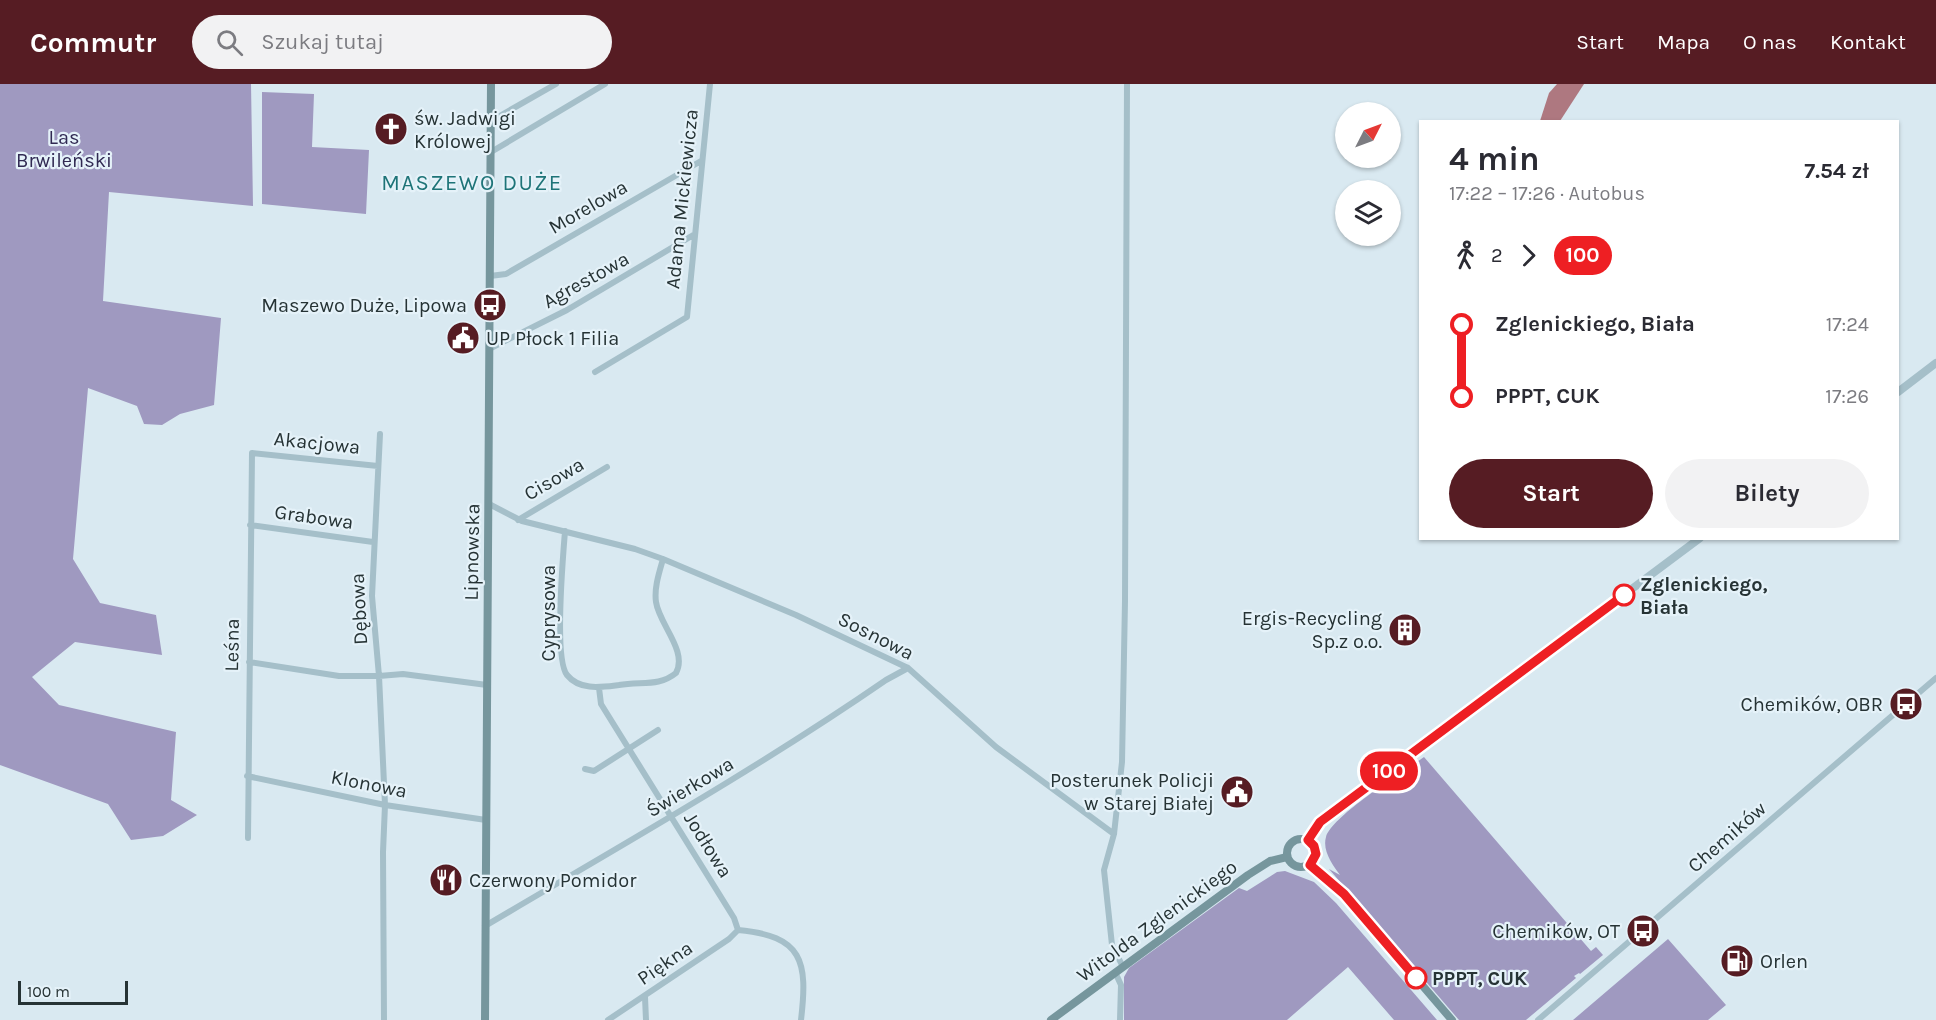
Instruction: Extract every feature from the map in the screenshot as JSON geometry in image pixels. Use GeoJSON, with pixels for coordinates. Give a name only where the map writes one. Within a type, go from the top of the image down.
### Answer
{"type":"FeatureCollection","features":[{"type":"Feature","properties":{"kind":"main road","name":"Lipnowska"},"geometry":{"type":"LineString","coordinates":[[485,1020],[491,84]]}},
{"type":"Feature","properties":{"kind":"main road"},"geometry":{"type":"LineString","coordinates":[[1308,840],[1314,846],[1316,854],[1310,865],[1298,868],[1291,864],[1287,857],[1292,842],[1308,840]]}},
{"type":"Feature","properties":{"kind":"main road","name":"Witolda Zglenickiego"},"geometry":{"type":"LineString","coordinates":[[1051,1020],[1248,875],[1270,861],[1287,857]]}},
{"type":"Feature","properties":{"kind":"main road"},"geometry":{"type":"LineString","coordinates":[[1310,865],[1344,894],[1452,1020]]}},
{"type":"Feature","properties":{"kind":"street"},"geometry":{"type":"LineString","coordinates":[[491,121],[556,84]]}},
{"type":"Feature","properties":{"kind":"street"},"geometry":{"type":"LineString","coordinates":[[491,152],[605,84]]}},
{"type":"Feature","properties":{"kind":"street","name":"Adama Mickiewicza"},"geometry":{"type":"LineString","coordinates":[[595,372],[687,317],[710,84]]}},
{"type":"Feature","properties":{"kind":"street"},"geometry":{"type":"LineString","coordinates":[[1120,1020],[1121,985],[1110,934],[1104,870],[1114,834],[1122,762],[1125,613],[1127,84]]}},
{"type":"Feature","properties":{"kind":"street","name":"Morelowa"},"geometry":{"type":"LineString","coordinates":[[490,276],[506,274],[701,161]]}},
{"type":"Feature","properties":{"kind":"street","name":"Agrestowa"},"geometry":{"type":"LineString","coordinates":[[489,349],[567,310],[695,234]]}},
{"type":"Feature","properties":{"kind":"street"},"geometry":{"type":"LineString","coordinates":[[1899,391],[1936,363]]}},
{"type":"Feature","properties":{"kind":"street","name":"Dębowa"},"geometry":{"type":"LineString","coordinates":[[380,434],[372,596],[380,676],[386,805]]}},
{"type":"Feature","properties":{"kind":"street","name":"Akacjowa"},"geometry":{"type":"LineString","coordinates":[[252,453],[378,466]]}},
{"type":"Feature","properties":{"kind":"street","name":"Leśna"},"geometry":{"type":"LineString","coordinates":[[248,838],[252,453]]}},
{"type":"Feature","properties":{"kind":"street","name":"Cisowa"},"geometry":{"type":"LineString","coordinates":[[518,520],[607,467]]}},
{"type":"Feature","properties":{"kind":"street","name":"Sosnowa"},"geometry":{"type":"LineString","coordinates":[[489,504],[518,520],[635,549],[663,559],[796,615],[908,668],[996,747],[1114,834]]}},
{"type":"Feature","properties":{"kind":"street","name":"Grabowa"},"geometry":{"type":"LineString","coordinates":[[250,525],[373,542]]}},
{"type":"Feature","properties":{"kind":"street","name":"Cyprysowa"},"geometry":{"type":"LineString","coordinates":[[565,531],[561,614],[562,663],[568,677],[599,688]]}},
{"type":"Feature","properties":{"kind":"street"},"geometry":{"type":"LineString","coordinates":[[1308,840],[1320,822],[1697,540]]}},
{"type":"Feature","properties":{"kind":"street"},"geometry":{"type":"LineString","coordinates":[[599,688],[662,683],[676,673],[680,658],[657,611],[655,600],[663,559]]}},
{"type":"Feature","properties":{"kind":"street"},"geometry":{"type":"LineString","coordinates":[[249,662],[339,676],[403,674],[487,685]]}},
{"type":"Feature","properties":{"kind":"street","name":"Świerkowa"},"geometry":{"type":"LineString","coordinates":[[484,926],[740,777],[886,680],[908,668]]}},
{"type":"Feature","properties":{"kind":"street","name":"Chemików"},"geometry":{"type":"LineString","coordinates":[[1538,1020],[1936,678]]}},
{"type":"Feature","properties":{"kind":"street","name":"Jodłowa"},"geometry":{"type":"LineString","coordinates":[[599,688],[601,704],[734,918],[738,930]]}},
{"type":"Feature","properties":{"kind":"street"},"geometry":{"type":"LineString","coordinates":[[585,769],[594,771],[658,730]]}},
{"type":"Feature","properties":{"kind":"street","name":"Klonowa"},"geometry":{"type":"LineString","coordinates":[[247,776],[386,805],[486,820]]}},
{"type":"Feature","properties":{"kind":"street"},"geometry":{"type":"LineString","coordinates":[[384,1020],[383,852],[386,805]]}},
{"type":"Feature","properties":{"kind":"street"},"geometry":{"type":"LineString","coordinates":[[738,930],[774,936],[788,944],[804,975],[805,994],[801,1020]]}},
{"type":"Feature","properties":{"kind":"street","name":"Piękna"},"geometry":{"type":"LineString","coordinates":[[608,1020],[729,939],[738,930]]}},
{"type":"Feature","properties":{"kind":"street"},"geometry":{"type":"LineString","coordinates":[[645,997],[646,1020]]}},
{"type":"Feature","properties":{"kind":"green space","name":"Las Brwileński"},"geometry":{"type":"Polygon","coordinates":[[[0,84],[251,84],[253,206],[109,192],[103,301],[221,318],[214,405],[180,414],[162,425],[144,424],[137,406],[88,388],[73,559],[100,603],[156,615],[162,655],[75,642],[32,677],[59,705],[176,732],[171,800],[197,815],[163,836],[131,840],[108,804],[0,765],[0,84]]]}},
{"type":"Feature","properties":{"kind":"green space"},"geometry":{"type":"Polygon","coordinates":[[[262,92],[314,94],[312,147],[369,150],[366,214],[262,204],[262,92]]]}},
{"type":"Feature","properties":{"kind":"green space"},"geometry":{"type":"Polygon","coordinates":[[[1424,757],[1591,951],[1596,947],[1603,955],[1580,974],[1574,976],[1576,978],[1526,1020],[1459,1020],[1329,869],[1340,875],[1329,858],[1325,842],[1331,828],[1355,806],[1424,757]]]}},
{"type":"Feature","properties":{"kind":"green space"},"geometry":{"type":"Polygon","coordinates":[[[1285,871],[1314,882],[1336,903],[1437,1020],[1394,1020],[1348,967],[1287,1020],[1124,1020],[1124,977],[1129,968],[1239,888],[1247,891],[1277,872],[1285,871]]]}},
{"type":"Feature","properties":{"kind":"green space"},"geometry":{"type":"Polygon","coordinates":[[[1668,939],[1726,1005],[1708,1020],[1573,1020],[1668,939]]]}},
{"type":"Feature","properties":{"kind":"shaded area"},"geometry":{"type":"Polygon","coordinates":[[[1557,84],[1584,84],[1561,120],[1540,120],[1549,93],[1557,84]]]}},
{"type":"Feature","properties":{"kind":"bus line","name":"100"},"geometry":{"type":"LineString","coordinates":[[1416,978],[1344,894],[1319,869],[1310,865],[1316,854],[1314,846],[1308,840],[1320,822],[1624,595]]}},
{"type":"Feature","properties":{"kind":"place","name":"św. Jadwigi Królowej"},"geometry":{"type":"Point","coordinates":[391,129]}},
{"type":"Feature","properties":{"kind":"place","name":"Maszewo Duże, Lipowa"},"geometry":{"type":"Point","coordinates":[490,305]}},
{"type":"Feature","properties":{"kind":"place","name":"UP Płock 1 Filia"},"geometry":{"type":"Point","coordinates":[463,338]}},
{"type":"Feature","properties":{"kind":"place","name":"Zglenickiego, Biała"},"geometry":{"type":"Point","coordinates":[1624,595]}},
{"type":"Feature","properties":{"kind":"place","name":"Ergis-Recycling Sp.z o.o."},"geometry":{"type":"Point","coordinates":[1405,630]}},
{"type":"Feature","properties":{"kind":"place","name":"Chemików, OBR"},"geometry":{"type":"Point","coordinates":[1906,704]}},
{"type":"Feature","properties":{"kind":"place","name":"Posterunek Policji w Starej Białej"},"geometry":{"type":"Point","coordinates":[1237,792]}},
{"type":"Feature","properties":{"kind":"place","name":"Czerwony Pomidor"},"geometry":{"type":"Point","coordinates":[446,880]}},
{"type":"Feature","properties":{"kind":"place","name":"Chemików, OT"},"geometry":{"type":"Point","coordinates":[1643,931]}},
{"type":"Feature","properties":{"kind":"place","name":"Orlen"},"geometry":{"type":"Point","coordinates":[1737,961]}},
{"type":"Feature","properties":{"kind":"place","name":"PPPT, CUK"},"geometry":{"type":"Point","coordinates":[1416,978]}},
{"type":"Feature","properties":{"kind":"district","name":"MASZEWO DUŻE"},"geometry":{"type":"Point","coordinates":[472,183]}}]}
